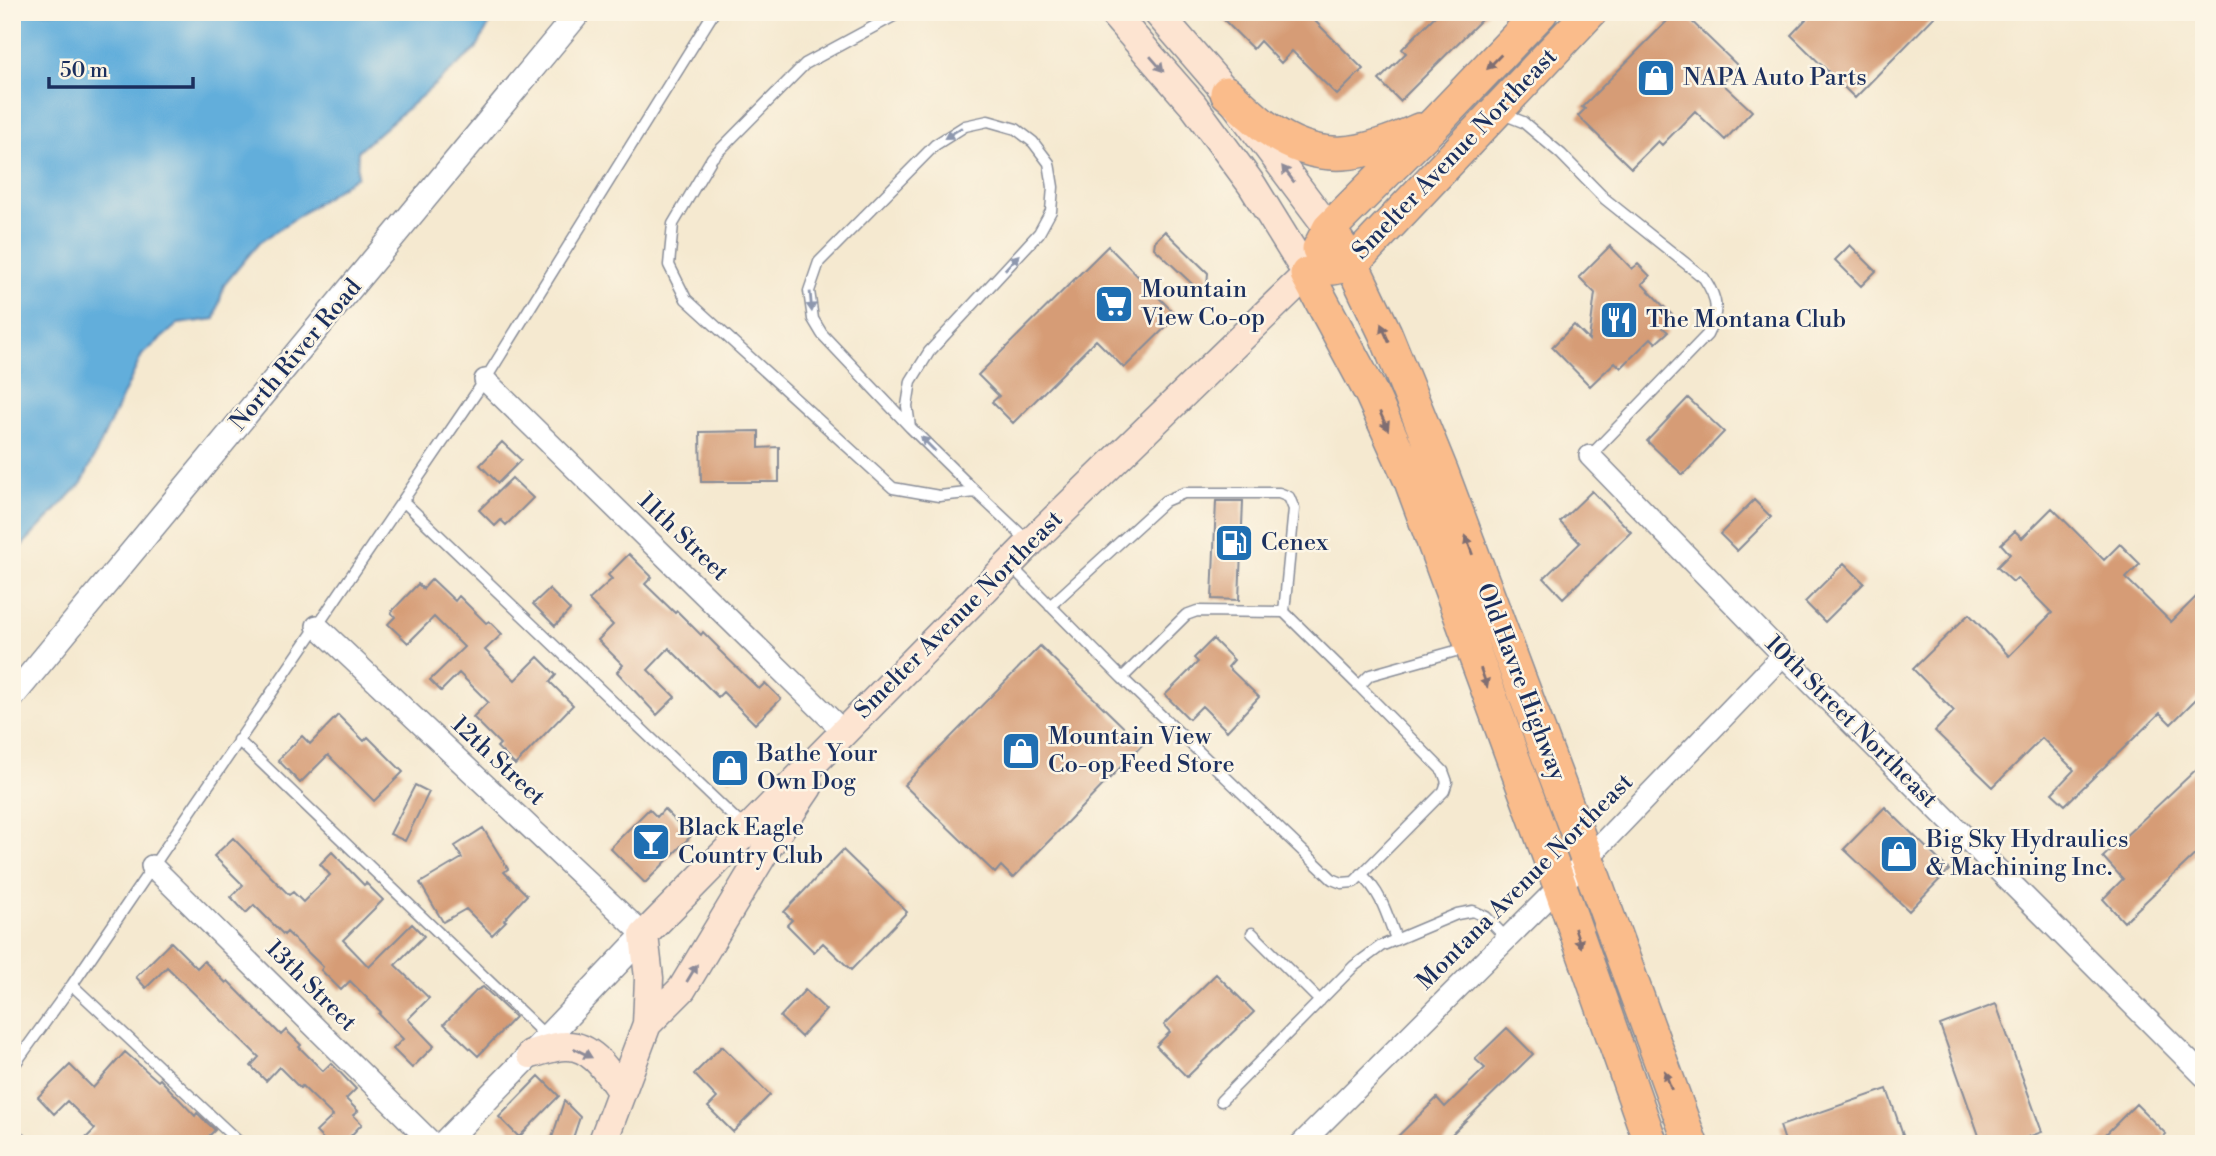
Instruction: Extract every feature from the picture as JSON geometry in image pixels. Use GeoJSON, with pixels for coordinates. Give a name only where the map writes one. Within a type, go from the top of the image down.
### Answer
{"type":"FeatureCollection","features":[{"type":"Feature","properties":{"kind":"highway","name":"Smelter Avenue Northeast"},"geometry":{"type":"LineString","coordinates":[[1307,274],[1329,229],[1541,12]]}},
{"type":"Feature","properties":{"kind":"highway","name":"Smelter Avenue Northeast"},"geometry":{"type":"LineString","coordinates":[[1307,274],[1352,264],[1590,12]]}},
{"type":"Feature","properties":{"kind":"highway"},"geometry":{"type":"LineString","coordinates":[[1227,93],[1284,139],[1305,149],[1324,152],[1345,154],[1367,151],[1388,145],[1437,121]]}},
{"type":"Feature","properties":{"kind":"highway","name":"Old Havre Highway"},"geometry":{"type":"LineString","coordinates":[[1329,229],[1352,264],[1385,333],[1442,472],[1691,1144]]}},
{"type":"Feature","properties":{"kind":"highway","name":"Old Havre Highway"},"geometry":{"type":"LineString","coordinates":[[1307,274],[1372,395],[1411,481],[1560,886],[1651,1144]]}},
{"type":"Feature","properties":{"kind":"main road"},"geometry":{"type":"LineString","coordinates":[[1112,12],[1193,105],[1252,185],[1307,274]]}},
{"type":"Feature","properties":{"kind":"main road"},"geometry":{"type":"LineString","coordinates":[[1157,12],[1227,93],[1329,229]]}},
{"type":"Feature","properties":{"kind":"main road","name":"Smelter Avenue Northeast"},"geometry":{"type":"LineString","coordinates":[[643,935],[1030,543],[1307,274]]}},
{"type":"Feature","properties":{"kind":"main road"},"geometry":{"type":"LineString","coordinates":[[647,1024],[682,989],[765,850],[844,732]]}},
{"type":"Feature","properties":{"kind":"main road"},"geometry":{"type":"LineString","coordinates":[[602,1144],[647,1024],[649,978],[643,935]]}},
{"type":"Feature","properties":{"kind":"main road"},"geometry":{"type":"LineString","coordinates":[[539,1046],[566,1045],[587,1052],[604,1067],[621,1091]]}},
{"type":"Feature","properties":{"kind":"street","name":"North River Road"},"geometry":{"type":"LineString","coordinates":[[12,697],[579,12]]}},
{"type":"Feature","properties":{"kind":"street","name":"11th Street"},"geometry":{"type":"LineString","coordinates":[[485,380],[844,732]]}},
{"type":"Feature","properties":{"kind":"street","name":"10th Street Northeast"},"geometry":{"type":"LineString","coordinates":[[1590,456],[1783,655],[2204,1076]]}},
{"type":"Feature","properties":{"kind":"street","name":"12th Street"},"geometry":{"type":"LineString","coordinates":[[317,626],[643,935]]}},
{"type":"Feature","properties":{"kind":"street","name":"Montana Avenue Northeast"},"geometry":{"type":"LineString","coordinates":[[1301,1144],[1587,859],[1783,655]]}},
{"type":"Feature","properties":{"kind":"street","name":"13th Street"},"geometry":{"type":"LineString","coordinates":[[152,866],[433,1144]]}},
{"type":"Feature","properties":{"kind":"street","name":"Smelter Avenue Northeast"},"geometry":{"type":"LineString","coordinates":[[443,1144],[643,935]]}},
{"type":"Feature","properties":{"kind":"street"},"geometry":{"type":"LineString","coordinates":[[12,1138],[18,1144]]}},
{"type":"Feature","properties":{"kind":"lane"},"geometry":{"type":"LineString","coordinates":[[12,1068],[72,985],[485,380],[714,12]]}},
{"type":"Feature","properties":{"kind":"lane"},"geometry":{"type":"LineString","coordinates":[[901,12],[805,64],[712,158],[673,224],[669,265],[686,299],[893,488],[939,496],[976,492]]}},
{"type":"Feature","properties":{"kind":"lane"},"geometry":{"type":"LineString","coordinates":[[1495,111],[1523,122],[1561,154],[1605,199],[1704,278],[1714,294],[1716,311],[1707,335],[1590,456]]}},
{"type":"Feature","properties":{"kind":"lane"},"geometry":{"type":"LineString","coordinates":[[910,426],[907,407],[911,382],[929,352],[1039,233],[1051,211],[1053,187],[1049,163],[1033,142],[1016,129],[988,121],[965,126],[935,145],[819,262],[809,291],[813,319],[822,334],[910,426],[1030,543]]}},
{"type":"Feature","properties":{"kind":"lane"},"geometry":{"type":"LineString","coordinates":[[1050,606],[1165,501],[1184,493],[1279,493],[1289,498],[1294,509],[1284,612]]}},
{"type":"Feature","properties":{"kind":"lane"},"geometry":{"type":"LineString","coordinates":[[402,501],[747,830]]}},
{"type":"Feature","properties":{"kind":"lane"},"geometry":{"type":"LineString","coordinates":[[1009,564],[1122,678],[1332,879],[1342,883],[1353,882],[1444,791],[1447,782],[1443,771],[1284,612],[1197,611],[1186,615],[1122,678]]}},
{"type":"Feature","properties":{"kind":"lane"},"geometry":{"type":"LineString","coordinates":[[1359,686],[1370,675],[1472,646]]}},
{"type":"Feature","properties":{"kind":"lane"},"geometry":{"type":"LineString","coordinates":[[238,740],[539,1046]]}},
{"type":"Feature","properties":{"kind":"lane"},"geometry":{"type":"LineString","coordinates":[[1362,874],[1373,885],[1383,902],[1396,939]]}},
{"type":"Feature","properties":{"kind":"lane"},"geometry":{"type":"LineString","coordinates":[[1221,1101],[1354,966],[1381,946],[1457,914],[1473,911],[1486,917],[1507,939]]}},
{"type":"Feature","properties":{"kind":"lane"},"geometry":{"type":"LineString","coordinates":[[1252,933],[1320,1000]]}},
{"type":"Feature","properties":{"kind":"lane"},"geometry":{"type":"LineString","coordinates":[[72,985],[241,1144]]}},
{"type":"Feature","properties":{"kind":"water"},"geometry":{"type":"Polygon","coordinates":[[[12,12],[516,12],[509,20],[493,17],[476,49],[358,151],[357,176],[259,243],[224,285],[215,319],[178,324],[142,355],[82,483],[12,556],[12,12]]]}},
{"type":"Feature","properties":{"kind":"building"},"geometry":{"type":"Polygon","coordinates":[[[1216,12],[1306,12],[1363,69],[1337,95],[1292,51],[1281,63],[1260,41],[1253,49],[1216,12]]]}},
{"type":"Feature","properties":{"kind":"building"},"geometry":{"type":"Polygon","coordinates":[[[1439,12],[1489,12],[1400,101],[1379,80],[1406,53],[1402,49],[1439,12]]]}},
{"type":"Feature","properties":{"kind":"building"},"geometry":{"type":"Polygon","coordinates":[[[1676,12],[1682,12],[1738,66],[1722,83],[1752,111],[1725,140],[1695,111],[1662,145],[1658,141],[1631,168],[1578,116],[1585,109],[1582,107],[1676,12]]]}},
{"type":"Feature","properties":{"kind":"building"},"geometry":{"type":"Polygon","coordinates":[[[1813,12],[1939,12],[1855,98],[1791,35],[1813,12]]]}},
{"type":"Feature","properties":{"kind":"building"},"geometry":{"type":"Polygon","coordinates":[[[1165,231],[1208,273],[1206,297],[1154,248],[1155,241],[1165,231]]]}},
{"type":"Feature","properties":{"kind":"building"},"geometry":{"type":"Polygon","coordinates":[[[1850,245],[1876,271],[1861,286],[1835,260],[1850,245]]]}},
{"type":"Feature","properties":{"kind":"building"},"geometry":{"type":"Polygon","coordinates":[[[1108,246],[1177,316],[1124,368],[1096,340],[1013,423],[992,402],[999,396],[978,375],[1108,246]]]}},
{"type":"Feature","properties":{"kind":"building"},"geometry":{"type":"Polygon","coordinates":[[[1610,246],[1632,269],[1638,264],[1650,276],[1642,284],[1673,316],[1662,327],[1668,332],[1656,343],[1651,338],[1621,368],[1615,362],[1590,386],[1552,347],[1574,325],[1589,340],[1595,293],[1579,277],[1610,246]]]}},
{"type":"Feature","properties":{"kind":"building"},"geometry":{"type":"Polygon","coordinates":[[[1688,398],[1724,432],[1683,475],[1647,441],[1688,398]]]}},
{"type":"Feature","properties":{"kind":"building"},"geometry":{"type":"Polygon","coordinates":[[[759,431],[759,448],[779,447],[779,482],[701,482],[700,432],[759,431]]]}},
{"type":"Feature","properties":{"kind":"building"},"geometry":{"type":"Polygon","coordinates":[[[502,442],[521,460],[498,483],[480,465],[502,442]]]}},
{"type":"Feature","properties":{"kind":"building"},"geometry":{"type":"Polygon","coordinates":[[[512,478],[533,498],[506,525],[501,520],[495,526],[479,510],[512,478]]]}},
{"type":"Feature","properties":{"kind":"building"},"geometry":{"type":"Polygon","coordinates":[[[1592,491],[1631,532],[1563,598],[1544,578],[1580,543],[1560,522],[1592,491]]]}},
{"type":"Feature","properties":{"kind":"building"},"geometry":{"type":"Polygon","coordinates":[[[1754,500],[1771,517],[1737,551],[1720,534],[1754,500]]]}},
{"type":"Feature","properties":{"kind":"building"},"geometry":{"type":"Polygon","coordinates":[[[1216,501],[1243,501],[1239,600],[1212,599],[1216,501]]]}},
{"type":"Feature","properties":{"kind":"building"},"geometry":{"type":"Polygon","coordinates":[[[2052,508],[2104,560],[2120,544],[2140,564],[2126,578],[2171,622],[2204,589],[2204,691],[2171,724],[2160,713],[2065,805],[2052,793],[2074,770],[2042,738],[1993,787],[1935,731],[1954,711],[1913,669],[1969,614],[2009,656],[2052,613],[2017,578],[2013,582],[1997,567],[2010,554],[2001,544],[2015,531],[2022,538],[2052,508]]]}},
{"type":"Feature","properties":{"kind":"building"},"geometry":{"type":"Polygon","coordinates":[[[629,554],[652,577],[645,584],[675,613],[677,611],[701,635],[703,632],[759,689],[765,683],[781,699],[755,724],[723,692],[718,697],[669,648],[648,670],[675,697],[657,715],[617,672],[623,665],[598,640],[613,625],[589,600],[612,579],[608,575],[629,554]]]}},
{"type":"Feature","properties":{"kind":"building"},"geometry":{"type":"Polygon","coordinates":[[[1844,563],[1864,583],[1825,622],[1805,602],[1844,563]]]}},
{"type":"Feature","properties":{"kind":"building"},"geometry":{"type":"Polygon","coordinates":[[[432,579],[455,601],[459,596],[486,623],[489,621],[502,634],[485,650],[515,680],[538,657],[556,675],[550,682],[573,705],[515,765],[497,747],[500,744],[473,717],[488,702],[459,673],[441,691],[430,680],[464,647],[434,617],[408,643],[388,624],[395,617],[391,612],[418,584],[423,589],[432,579]]]}},
{"type":"Feature","properties":{"kind":"building"},"geometry":{"type":"Polygon","coordinates":[[[549,589],[570,610],[555,626],[533,604],[549,589]]]}},
{"type":"Feature","properties":{"kind":"building"},"geometry":{"type":"Polygon","coordinates":[[[1213,639],[1234,660],[1228,667],[1259,697],[1227,731],[1202,706],[1189,719],[1165,695],[1198,662],[1194,658],[1213,639]]]}},
{"type":"Feature","properties":{"kind":"building"},"geometry":{"type":"Polygon","coordinates":[[[1040,646],[1142,745],[1013,878],[1001,866],[995,873],[904,785],[1040,646]]]}},
{"type":"Feature","properties":{"kind":"building"},"geometry":{"type":"Polygon","coordinates":[[[338,715],[364,741],[368,737],[403,772],[374,801],[328,755],[300,783],[278,760],[302,736],[310,744],[338,715]]]}},
{"type":"Feature","properties":{"kind":"building"},"geometry":{"type":"Polygon","coordinates":[[[726,754],[741,769],[730,780],[715,765],[726,754]]]}},
{"type":"Feature","properties":{"kind":"building"},"geometry":{"type":"Polygon","coordinates":[[[2204,762],[2204,846],[2124,922],[2103,899],[2123,879],[2103,857],[2204,762]]]}},
{"type":"Feature","properties":{"kind":"building"},"geometry":{"type":"Polygon","coordinates":[[[415,785],[429,792],[405,841],[390,834],[415,785]]]}},
{"type":"Feature","properties":{"kind":"building"},"geometry":{"type":"Polygon","coordinates":[[[1885,807],[1949,870],[1909,911],[1844,849],[1885,807]]]}},
{"type":"Feature","properties":{"kind":"building","name":"Black Eagle Country Club"},"geometry":{"type":"Polygon","coordinates":[[[649,809],[657,817],[664,809],[691,836],[645,883],[610,848],[649,809]]]}},
{"type":"Feature","properties":{"kind":"building"},"geometry":{"type":"Polygon","coordinates":[[[483,828],[508,869],[504,872],[527,895],[492,935],[466,909],[443,922],[420,883],[462,858],[455,846],[483,828]]]}},
{"type":"Feature","properties":{"kind":"building"},"geometry":{"type":"Polygon","coordinates":[[[233,838],[289,895],[293,892],[303,902],[330,875],[320,864],[332,852],[364,885],[366,883],[383,900],[343,940],[369,967],[412,924],[424,936],[395,965],[429,998],[408,1019],[434,1046],[412,1068],[393,1049],[403,1039],[350,981],[341,990],[321,970],[323,967],[287,932],[284,935],[254,905],[246,913],[231,897],[243,885],[214,856],[233,838]]]}},
{"type":"Feature","properties":{"kind":"building"},"geometry":{"type":"Polygon","coordinates":[[[843,850],[907,912],[851,970],[823,943],[814,952],[787,925],[792,920],[784,912],[843,850]]]}},
{"type":"Feature","properties":{"kind":"building"},"geometry":{"type":"Polygon","coordinates":[[[171,942],[197,968],[204,961],[226,983],[228,981],[281,1035],[286,1030],[323,1071],[331,1063],[356,1089],[346,1099],[358,1111],[353,1115],[362,1124],[343,1144],[328,1144],[316,1132],[333,1116],[279,1067],[266,1081],[251,1066],[259,1057],[167,967],[146,988],[136,977],[171,942]]]}},
{"type":"Feature","properties":{"kind":"building"},"geometry":{"type":"Polygon","coordinates":[[[1216,974],[1254,1012],[1187,1077],[1156,1046],[1170,1032],[1164,1025],[1216,974]]]}},
{"type":"Feature","properties":{"kind":"building"},"geometry":{"type":"Polygon","coordinates":[[[483,987],[515,1017],[478,1056],[444,1024],[483,987]]]}},
{"type":"Feature","properties":{"kind":"building"},"geometry":{"type":"Polygon","coordinates":[[[805,990],[826,1010],[801,1037],[780,1017],[805,990]]]}},
{"type":"Feature","properties":{"kind":"building"},"geometry":{"type":"Polygon","coordinates":[[[1996,1004],[2042,1132],[2009,1144],[1982,1144],[1940,1025],[1996,1004]]]}},
{"type":"Feature","properties":{"kind":"building"},"geometry":{"type":"Polygon","coordinates":[[[1507,1028],[1533,1054],[1442,1144],[1390,1144],[1437,1098],[1445,1107],[1485,1068],[1475,1059],[1507,1028]]]}},
{"type":"Feature","properties":{"kind":"building"},"geometry":{"type":"Polygon","coordinates":[[[722,1046],[770,1095],[733,1132],[708,1107],[717,1098],[694,1074],[722,1046]]]}},
{"type":"Feature","properties":{"kind":"building"},"geometry":{"type":"Polygon","coordinates":[[[125,1052],[158,1081],[160,1079],[195,1116],[197,1113],[215,1130],[201,1144],[80,1144],[95,1129],[67,1101],[54,1114],[38,1097],[70,1065],[93,1088],[125,1052]]]}},
{"type":"Feature","properties":{"kind":"building"},"geometry":{"type":"Polygon","coordinates":[[[539,1076],[559,1096],[519,1137],[499,1117],[539,1076]]]}},
{"type":"Feature","properties":{"kind":"building"},"geometry":{"type":"Polygon","coordinates":[[[1887,1089],[1906,1144],[1786,1144],[1780,1126],[1887,1089]]]}},
{"type":"Feature","properties":{"kind":"building"},"geometry":{"type":"Polygon","coordinates":[[[564,1101],[580,1117],[571,1144],[550,1144],[564,1101]]]}},
{"type":"Feature","properties":{"kind":"building"},"geometry":{"type":"Polygon","coordinates":[[[2136,1104],[2166,1134],[2156,1144],[2096,1144],[2136,1104]]]}},
{"type":"Feature","properties":{"kind":"place","name":"NAPA Auto Parts"},"geometry":{"type":"Point","coordinates":[1656,78]}},
{"type":"Feature","properties":{"kind":"place","name":"Mountain View Co-op"},"geometry":{"type":"Point","coordinates":[1114,304]}},
{"type":"Feature","properties":{"kind":"place","name":"The Montana Club"},"geometry":{"type":"Point","coordinates":[1619,320]}},
{"type":"Feature","properties":{"kind":"place","name":"Cenex"},"geometry":{"type":"Point","coordinates":[1234,543]}},
{"type":"Feature","properties":{"kind":"place","name":"Mountain View Co-op Feed Store"},"geometry":{"type":"Point","coordinates":[1021,751]}},
{"type":"Feature","properties":{"kind":"place","name":"Bathe Your Own Dog"},"geometry":{"type":"Point","coordinates":[730,768]}},
{"type":"Feature","properties":{"kind":"place","name":"Black Eagle Country Club"},"geometry":{"type":"Point","coordinates":[651,842]}},
{"type":"Feature","properties":{"kind":"place","name":"Big Sky Hydraulics & Machining Inc."},"geometry":{"type":"Point","coordinates":[1899,854]}}]}
